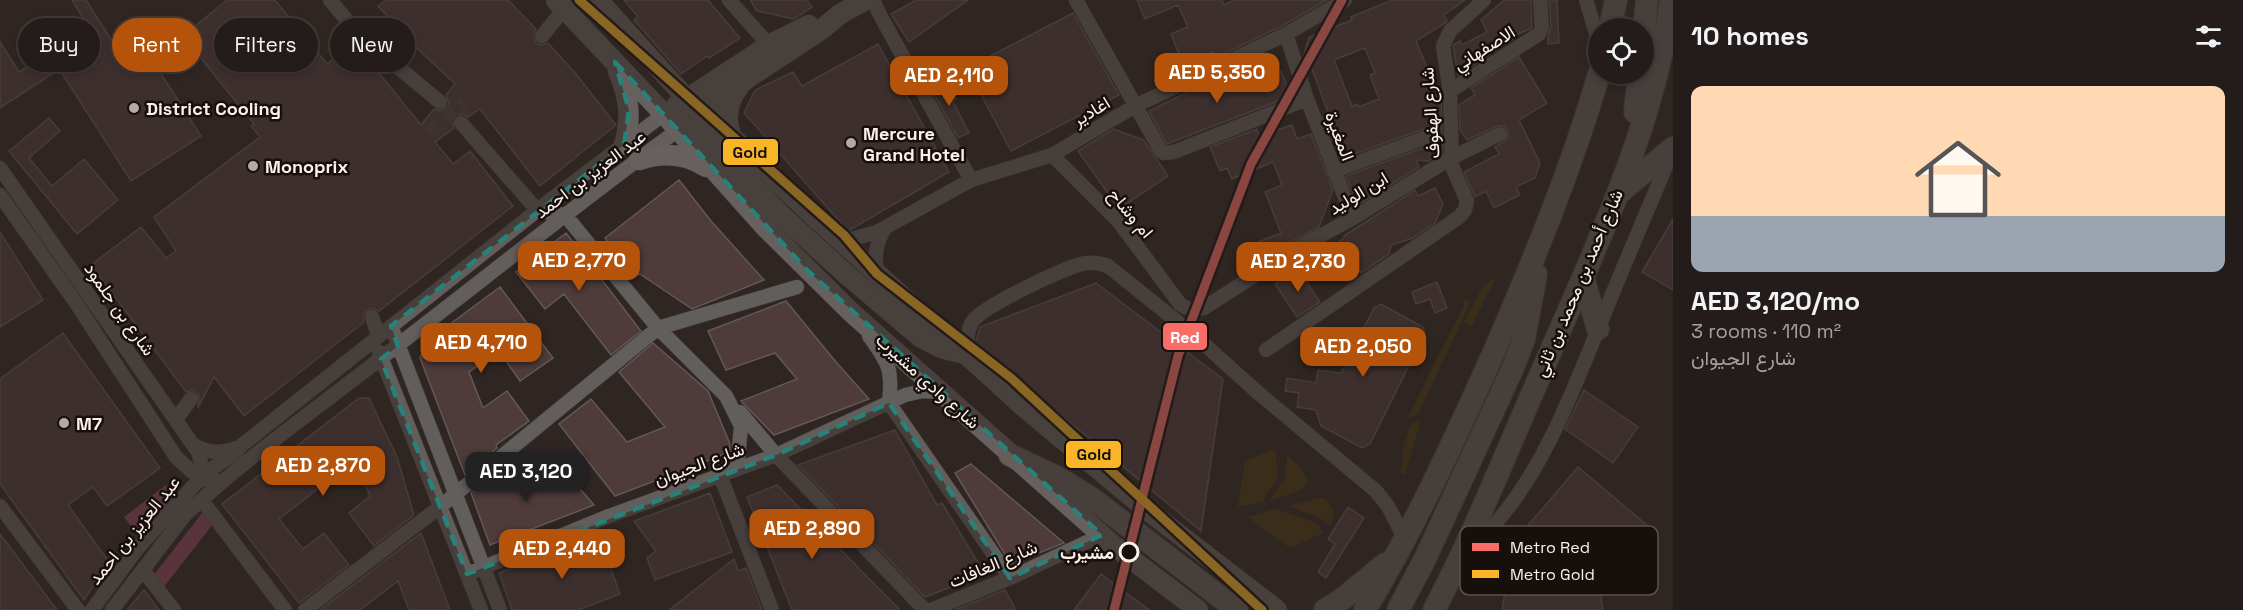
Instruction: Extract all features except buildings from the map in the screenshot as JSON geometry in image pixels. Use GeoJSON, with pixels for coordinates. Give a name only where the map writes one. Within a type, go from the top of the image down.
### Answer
{"type":"FeatureCollection","features":[{"type":"Feature","properties":{"kind":"main road"},"geometry":{"type":"LineString","coordinates":[[1612,18],[1616,0]]}},
{"type":"Feature","properties":{"kind":"main road"},"geometry":{"type":"LineString","coordinates":[[1645,18],[1647,0]]}},
{"type":"Feature","properties":{"kind":"main road","name":"شارع أحمد بن محمد بن ثاني"},"geometry":{"type":"LineString","coordinates":[[1475,526],[1583,277],[1632,156],[1647,111],[1671,0]]}},
{"type":"Feature","properties":{"kind":"main road"},"geometry":{"type":"LineString","coordinates":[[1365,610],[1400,547],[1462,424],[1540,243],[1574,153],[1596,84]]}},
{"type":"Feature","properties":{"kind":"main road"},"geometry":{"type":"LineString","coordinates":[[1619,187],[1635,112],[1638,84]]}},
{"type":"Feature","properties":{"kind":"main road"},"geometry":{"type":"LineString","coordinates":[[1619,187],[1673,148]]}},
{"type":"Feature","properties":{"kind":"main road"},"geometry":{"type":"LineString","coordinates":[[1398,610],[1430,548],[1518,357],[1530,315],[1540,243]]}},
{"type":"Feature","properties":{"kind":"main road"},"geometry":{"type":"LineString","coordinates":[[1583,277],[1598,329]]}},
{"type":"Feature","properties":{"kind":"main road"},"geometry":{"type":"LineString","coordinates":[[1010,455],[1057,477],[1095,500],[1237,610]]}},
{"type":"Feature","properties":{"kind":"main road"},"geometry":{"type":"LineString","coordinates":[[1325,610],[1340,601],[1400,547]]}},
{"type":"Feature","properties":{"kind":"main road","name":"شارع أحمد بن محمد بن ثاني"},"geometry":{"type":"LineString","coordinates":[[1434,610],[1460,558]]}},
{"type":"Feature","properties":{"kind":"street"},"geometry":{"type":"LineString","coordinates":[[330,0],[359,35],[440,102]]}},
{"type":"Feature","properties":{"kind":"street"},"geometry":{"type":"LineString","coordinates":[[598,0],[686,98],[690,121],[782,216],[865,291],[931,343],[954,353],[965,353]]}},
{"type":"Feature","properties":{"kind":"street"},"geometry":{"type":"LineString","coordinates":[[729,0],[769,45]]}},
{"type":"Feature","properties":{"kind":"street"},"geometry":{"type":"LineString","coordinates":[[1076,0],[1135,106]]}},
{"type":"Feature","properties":{"kind":"street","name":"اغادير"},"geometry":{"type":"LineString","coordinates":[[841,242],[867,236],[885,228],[971,180],[1052,155],[1135,106],[1286,34],[1345,0]]}},
{"type":"Feature","properties":{"kind":"street","name":"شارع الهفوف"},"geometry":{"type":"LineString","coordinates":[[1266,350],[1462,214],[1467,206],[1466,197],[1453,170],[1451,158],[1450,91],[1444,54],[1445,39],[1455,26],[1485,0]]}},
{"type":"Feature","properties":{"kind":"street","name":"الاصفهاني"},"geometry":{"type":"LineString","coordinates":[[1450,91],[1539,34],[1542,28],[1540,0]]}},
{"type":"Feature","properties":{"kind":"street"},"geometry":{"type":"LineString","coordinates":[[1586,0],[1591,18]]}},
{"type":"Feature","properties":{"kind":"street"},"geometry":{"type":"LineString","coordinates":[[542,36],[560,4],[664,114],[731,136],[841,242],[1024,407],[1146,509],[1277,610]]}},
{"type":"Feature","properties":{"kind":"street"},"geometry":{"type":"LineString","coordinates":[[664,114],[769,45],[815,22],[859,5],[880,15],[971,180]]}},
{"type":"Feature","properties":{"kind":"street"},"geometry":{"type":"LineString","coordinates":[[690,121],[748,78],[859,5]]}},
{"type":"Feature","properties":{"kind":"street","name":"المغيرة"},"geometry":{"type":"LineString","coordinates":[[1286,34],[1306,99],[1353,218]]}},
{"type":"Feature","properties":{"kind":"street"},"geometry":{"type":"LineString","coordinates":[[615,62],[627,96],[629,111],[629,127],[624,145]]}},
{"type":"Feature","properties":{"kind":"street"},"geometry":{"type":"LineString","coordinates":[[731,136],[728,118],[730,104],[737,89],[748,78]]}},
{"type":"Feature","properties":{"kind":"street","name":"المغيرة"},"geometry":{"type":"LineString","coordinates":[[1135,106],[1161,151],[1168,154],[1306,99]]}},
{"type":"Feature","properties":{"kind":"street","name":"عبد العزيز بن احمد"},"geometry":{"type":"LineString","coordinates":[[92,610],[137,549],[204,474],[235,453],[376,337],[664,114]]}},
{"type":"Feature","properties":{"kind":"street","name":"عبد العزيز بن احمد"},"geometry":{"type":"LineString","coordinates":[[186,514],[230,473],[690,121]]}},
{"type":"Feature","properties":{"kind":"street","name":"شارع وادي مشيرب"},"geometry":{"type":"LineString","coordinates":[[690,121],[718,176],[766,228],[852,313],[1102,535],[1198,610]]}},
{"type":"Feature","properties":{"kind":"street"},"geometry":{"type":"LineString","coordinates":[[461,123],[538,211],[565,215],[658,328],[726,396],[776,455],[925,610]]}},
{"type":"Feature","properties":{"kind":"street","name":"ابن الوليد"},"geometry":{"type":"LineString","coordinates":[[1175,299],[1191,310],[1204,308],[1291,252],[1353,218],[1451,158],[1500,134]]}},
{"type":"Feature","properties":{"kind":"street"},"geometry":{"type":"LineString","coordinates":[[1334,171],[1430,136]]}},
{"type":"Feature","properties":{"kind":"street","name":"شارع أحمد بن محمد بن ثاني"},"geometry":{"type":"LineString","coordinates":[[1493,526],[1539,460],[1568,404],[1673,148]]}},
{"type":"Feature","properties":{"kind":"street"},"geometry":{"type":"LineString","coordinates":[[639,160],[662,154],[686,156],[718,176]]}},
{"type":"Feature","properties":{"kind":"street","name":"ام وشاح"},"geometry":{"type":"LineString","coordinates":[[1052,155],[1119,222],[1175,299]]}},
{"type":"Feature","properties":{"kind":"street","name":"شارع بن جلمود"},"geometry":{"type":"LineString","coordinates":[[0,168],[176,419],[202,459],[204,474],[190,471],[176,457],[76,303],[0,195]]}},
{"type":"Feature","properties":{"kind":"street"},"geometry":{"type":"LineString","coordinates":[[877,274],[875,255],[880,236],[885,228]]}},
{"type":"Feature","properties":{"kind":"street"},"geometry":{"type":"LineString","coordinates":[[965,353],[971,323],[979,314],[1011,295],[1079,265],[1094,262],[1108,266],[1194,335],[1256,391],[1377,491],[1388,506],[1400,547]]}},
{"type":"Feature","properties":{"kind":"street"},"geometry":{"type":"LineString","coordinates":[[305,610],[441,506],[658,328],[797,287]]}},
{"type":"Feature","properties":{"kind":"street"},"geometry":{"type":"LineString","coordinates":[[852,313],[883,356],[889,369],[891,382],[889,403],[1010,578]]}},
{"type":"Feature","properties":{"kind":"street"},"geometry":{"type":"LineString","coordinates":[[372,317],[381,358],[481,610]]}},
{"type":"Feature","properties":{"kind":"street"},"geometry":{"type":"LineString","coordinates":[[390,326],[500,610]]}},
{"type":"Feature","properties":{"kind":"street","name":"شارع الجيوان"},"geometry":{"type":"LineString","coordinates":[[467,574],[609,516],[776,455],[914,393],[943,392]]}},
{"type":"Feature","properties":{"kind":"street"},"geometry":{"type":"LineString","coordinates":[[726,396],[741,426],[737,469]]}},
{"type":"Feature","properties":{"kind":"street"},"geometry":{"type":"LineString","coordinates":[[176,419],[192,399]]}},
{"type":"Feature","properties":{"kind":"street"},"geometry":{"type":"LineString","coordinates":[[192,444],[208,452],[217,453],[242,445]]}},
{"type":"Feature","properties":{"kind":"street"},"geometry":{"type":"LineString","coordinates":[[204,474],[230,473]]}},
{"type":"Feature","properties":{"kind":"street","name":"عبد العزيز بن احمد"},"geometry":{"type":"LineString","coordinates":[[112,610],[200,495],[204,484],[204,474]]}},
{"type":"Feature","properties":{"kind":"street"},"geometry":{"type":"LineString","coordinates":[[720,475],[772,610]]}},
{"type":"Feature","properties":{"kind":"street"},"geometry":{"type":"LineString","coordinates":[[0,506],[78,610]]}},
{"type":"Feature","properties":{"kind":"street"},"geometry":{"type":"LineString","coordinates":[[206,506],[285,610]]}},
{"type":"Feature","properties":{"kind":"street","name":"شارع الغافات"},"geometry":{"type":"LineString","coordinates":[[931,610],[1010,578],[1102,535]]}},
{"type":"Feature","properties":{"kind":"street"},"geometry":{"type":"LineString","coordinates":[[146,574],[174,610]]}},
{"type":"Feature","properties":{"kind":"highlighted area"},"geometry":{"type":"Polygon","coordinates":[[[615,62],[808,271],[1102,535],[1010,578],[889,403],[776,455],[467,574],[381,359],[398,346],[391,326],[624,145],[629,110],[615,62]]]}},
{"type":"Feature","properties":{"kind":"shaded area"},"geometry":{"type":"Polygon","coordinates":[[[1495,279],[1471,327],[1464,322],[1484,284],[1495,279]]]}},
{"type":"Feature","properties":{"kind":"shaded area"},"geometry":{"type":"Polygon","coordinates":[[[1464,299],[1471,302],[1418,414],[1407,419],[1464,305],[1464,299]]]}},
{"type":"Feature","properties":{"kind":"shaded area"},"geometry":{"type":"Polygon","coordinates":[[[1421,420],[1405,474],[1401,473],[1404,444],[1411,424],[1421,420]]]}},
{"type":"Feature","properties":{"kind":"shaded area"},"geometry":{"type":"Polygon","coordinates":[[[1275,449],[1278,478],[1263,502],[1238,507],[1245,461],[1275,449]]]}},
{"type":"Feature","properties":{"kind":"shaded area"},"geometry":{"type":"Polygon","coordinates":[[[1287,455],[1302,469],[1308,481],[1301,490],[1269,501],[1285,480],[1287,455]]]}},
{"type":"Feature","properties":{"kind":"shaded area"},"geometry":{"type":"Polygon","coordinates":[[[166,485],[175,497],[141,539],[124,517],[166,485]]]}},
{"type":"Feature","properties":{"kind":"shaded area"},"geometry":{"type":"Polygon","coordinates":[[[1323,497],[1332,510],[1333,518],[1330,526],[1319,517],[1288,506],[1323,497]]]}},
{"type":"Feature","properties":{"kind":"shaded area"},"geometry":{"type":"Polygon","coordinates":[[[1275,509],[1316,523],[1323,533],[1290,548],[1248,517],[1275,509]]]}},
{"type":"Feature","properties":{"kind":"shaded area"},"geometry":{"type":"Polygon","coordinates":[[[203,512],[213,524],[163,588],[153,576],[203,512]]]}},
{"type":"Feature","properties":{"kind":"tunnel"},"geometry":{"type":"LineString","coordinates":[[428,133],[464,103]]}},
{"type":"Feature","properties":{"kind":"metro line","name":"Gold"},"geometry":{"type":"LineString","coordinates":[[579,0],[844,235],[877,274],[1011,378],[1262,610]]}},
{"type":"Feature","properties":{"kind":"metro line","name":"Red"},"geometry":{"type":"LineString","coordinates":[[1114,610],[1178,356],[1251,164],[1342,0]]}},
{"type":"Feature","properties":{"kind":"place","name":"District Cooling"},"geometry":{"type":"Point","coordinates":[134,108]}},
{"type":"Feature","properties":{"kind":"place","name":"Mercure Grand Hotel"},"geometry":{"type":"Point","coordinates":[851,143]}},
{"type":"Feature","properties":{"kind":"place","name":"Monoprix"},"geometry":{"type":"Point","coordinates":[253,166]}},
{"type":"Feature","properties":{"kind":"place","name":"M7"},"geometry":{"type":"Point","coordinates":[64,423]}},
{"type":"Feature","properties":{"kind":"place","name":"مشيرب"},"geometry":{"type":"Point","coordinates":[1129,552]}}]}
